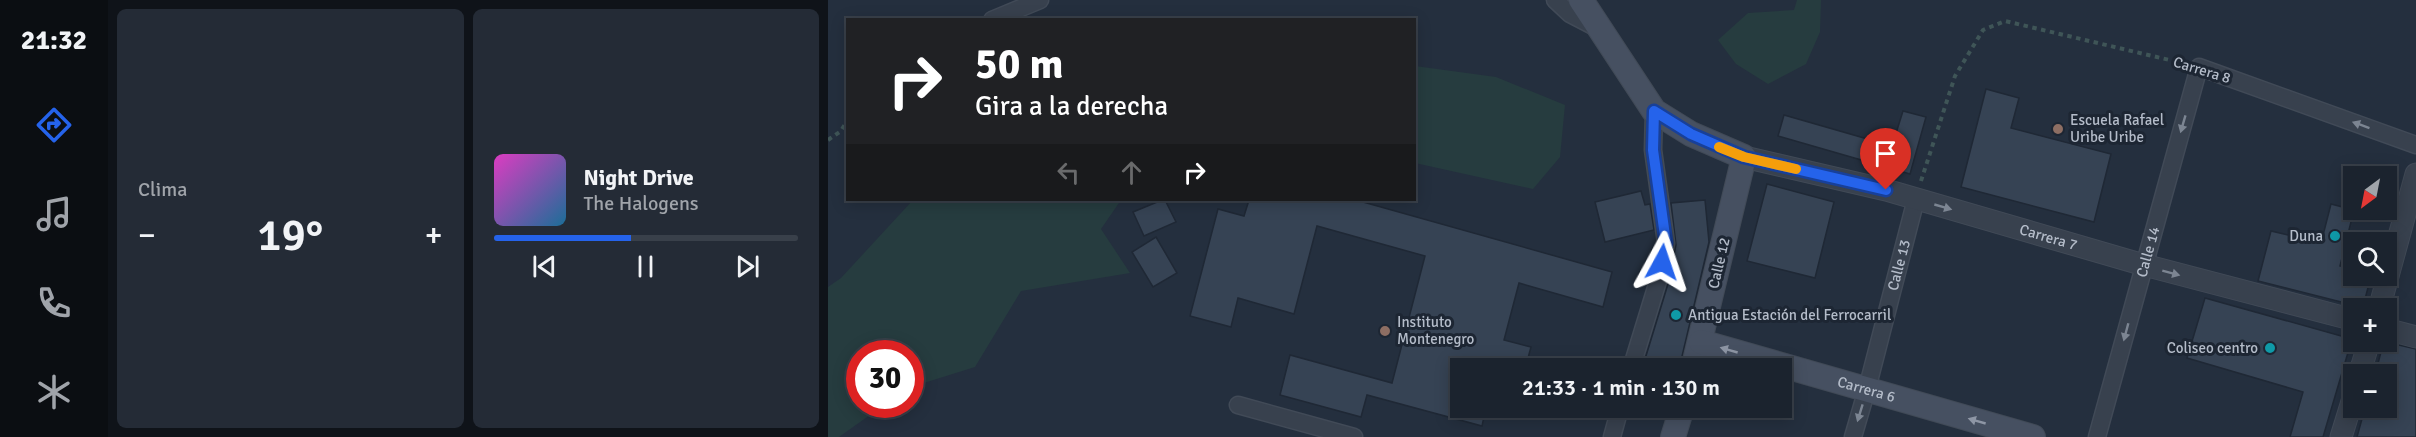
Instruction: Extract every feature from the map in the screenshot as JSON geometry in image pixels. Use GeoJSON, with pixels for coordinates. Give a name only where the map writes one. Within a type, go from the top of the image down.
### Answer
{"type":"FeatureCollection","features":[{"type":"Feature","properties":{"kind":"main road"},"geometry":{"type":"LineString","coordinates":[[1581,0],[1654,111],[1691,134],[1744,157]]}},
{"type":"Feature","properties":{"kind":"main road","name":"Calle 12"},"geometry":{"type":"LineString","coordinates":[[1696,358],[1744,157]]}},
{"type":"Feature","properties":{"kind":"main road","name":"Carrera 6"},"geometry":{"type":"LineString","coordinates":[[1701,342],[2033,437]]}},
{"type":"Feature","properties":{"kind":"main road"},"geometry":{"type":"LineString","coordinates":[[1673,437],[1679,418]]}},
{"type":"Feature","properties":{"kind":"street"},"geometry":{"type":"LineString","coordinates":[[997,18],[1040,0]]}},
{"type":"Feature","properties":{"kind":"street"},"geometry":{"type":"LineString","coordinates":[[1555,0],[1570,14],[1601,30]]}},
{"type":"Feature","properties":{"kind":"street","name":"Carrera 8"},"geometry":{"type":"LineString","coordinates":[[2199,67],[2416,145]]}},
{"type":"Feature","properties":{"kind":"street","name":"Calle 14"},"geometry":{"type":"LineString","coordinates":[[2097,437],[2199,67]]}},
{"type":"Feature","properties":{"kind":"street"},"geometry":{"type":"LineString","coordinates":[[1634,358],[1658,281],[1666,243],[1653,150],[1654,111]]}},
{"type":"Feature","properties":{"kind":"street","name":"Carrera 7"},"geometry":{"type":"LineString","coordinates":[[1744,157],[1886,190],[2144,265],[2343,317]]}},
{"type":"Feature","properties":{"kind":"street"},"geometry":{"type":"LineString","coordinates":[[2382,298],[2416,174]]}},
{"type":"Feature","properties":{"kind":"street","name":"Calle 13"},"geometry":{"type":"LineString","coordinates":[[1853,437],[1868,389],[1916,199]]}},
{"type":"Feature","properties":{"kind":"street"},"geometry":{"type":"LineString","coordinates":[[2397,332],[2416,337]]}},
{"type":"Feature","properties":{"kind":"street"},"geometry":{"type":"LineString","coordinates":[[1238,405],[1354,437]]}},
{"type":"Feature","properties":{"kind":"street"},"geometry":{"type":"LineString","coordinates":[[1612,437],[1617,418]]}},
{"type":"Feature","properties":{"kind":"street"},"geometry":{"type":"LineString","coordinates":[[2341,437],[2347,418]]}},
{"type":"Feature","properties":{"kind":"path","name":"Carrera 8"},"geometry":{"type":"LineString","coordinates":[[1916,199],[1955,76],[1983,30],[2005,21],[2199,67]]}},
{"type":"Feature","properties":{"kind":"path"},"geometry":{"type":"LineString","coordinates":[[828,140],[841,131],[846,122]]}},
{"type":"Feature","properties":{"kind":"green space"},"geometry":{"type":"Polygon","coordinates":[[[1797,0],[1821,0],[1820,32],[1806,64],[1768,84],[1736,64],[1718,40],[1748,13],[1794,10],[1797,0]]]}},
{"type":"Feature","properties":{"kind":"green space"},"geometry":{"type":"Polygon","coordinates":[[[1416,66],[1496,77],[1565,105],[1560,157],[1533,189],[1416,163],[1416,66]]]}},
{"type":"Feature","properties":{"kind":"green space"},"geometry":{"type":"Polygon","coordinates":[[[912,201],[1120,201],[1101,229],[1130,273],[1021,291],[975,367],[924,383],[924,340],[846,340],[846,418],[866,418],[839,437],[828,437],[828,287],[841,278],[912,201]]]}},
{"type":"Feature","properties":{"kind":"building"},"geometry":{"type":"Polygon","coordinates":[[[1986,89],[2019,98],[2011,128],[2111,154],[2094,222],[1961,187],[1986,89]]]}},
{"type":"Feature","properties":{"kind":"building"},"geometry":{"type":"Polygon","coordinates":[[[1903,111],[1926,117],[1910,174],[1778,136],[1784,115],[1892,146],[1903,111]]]}},
{"type":"Feature","properties":{"kind":"building"},"geometry":{"type":"Polygon","coordinates":[[[1767,184],[1834,202],[1815,278],[1747,261],[1767,184]]]}},
{"type":"Feature","properties":{"kind":"building"},"geometry":{"type":"Polygon","coordinates":[[[1641,191],[1645,205],[1650,204],[1654,230],[1605,242],[1595,202],[1641,191]]]}},
{"type":"Feature","properties":{"kind":"building","name":"Antigua Estación del Ferrocarril"},"geometry":{"type":"Polygon","coordinates":[[[1705,200],[1709,242],[1682,358],[1645,358],[1668,284],[1676,245],[1671,203],[1705,200]]]}},
{"type":"Feature","properties":{"kind":"building"},"geometry":{"type":"Polygon","coordinates":[[[1160,201],[1166,201],[1176,222],[1144,236],[1133,212],[1160,201]]]}},
{"type":"Feature","properties":{"kind":"building"},"geometry":{"type":"Polygon","coordinates":[[[1249,201],[1360,201],[1612,272],[1603,307],[1519,283],[1504,340],[1531,347],[1528,358],[1450,358],[1450,417],[1367,395],[1361,417],[1280,395],[1290,355],[1392,383],[1425,256],[1317,226],[1294,314],[1238,298],[1231,327],[1190,316],[1218,209],[1244,216],[1249,201]]]}},
{"type":"Feature","properties":{"kind":"building"},"geometry":{"type":"Polygon","coordinates":[[[2331,204],[2343,207],[2343,220],[2352,220],[2348,232],[2343,232],[2343,254],[2340,266],[2343,267],[2343,286],[2368,286],[2365,298],[2343,298],[2343,302],[2258,281],[2271,231],[2321,243],[2331,204]]]}},
{"type":"Feature","properties":{"kind":"building"},"geometry":{"type":"Polygon","coordinates":[[[1156,237],[1177,273],[1153,287],[1132,252],[1156,237]]]}},
{"type":"Feature","properties":{"kind":"building","name":"Coliseo centro"},"geometry":{"type":"Polygon","coordinates":[[[2205,298],[2343,336],[2343,352],[2348,352],[2323,437],[2290,437],[2303,392],[2187,358],[2205,298]]]}},
{"type":"Feature","properties":{"kind":"building"},"geometry":{"type":"Polygon","coordinates":[[[2397,345],[2416,349],[2416,437],[2357,437],[2362,418],[2397,418],[2397,364],[2378,364],[2381,352],[2397,352],[2397,345]]]}},
{"type":"Feature","properties":{"kind":"building"},"geometry":{"type":"Polygon","coordinates":[[[1452,418],[1484,418],[1482,426],[1452,418]]]}},
{"type":"Feature","properties":{"kind":"slow traffic"},"geometry":{"type":"LineString","coordinates":[[1719,147],[1744,157],[1796,169]]}},
{"type":"Feature","properties":{"kind":"place","name":"Escuela Rafael Uribe Uribe"},"geometry":{"type":"Point","coordinates":[2058,129]}},
{"type":"Feature","properties":{"kind":"place","name":"Duna"},"geometry":{"type":"Point","coordinates":[2335,236]}},
{"type":"Feature","properties":{"kind":"place","name":"Antigua Estación del Ferrocarril"},"geometry":{"type":"Point","coordinates":[1676,315]}},
{"type":"Feature","properties":{"kind":"place","name":"Instituto Montenegro"},"geometry":{"type":"Point","coordinates":[1385,331]}},
{"type":"Feature","properties":{"kind":"place","name":"Coliseo centro"},"geometry":{"type":"Point","coordinates":[2270,348]}},
{"type":"Feature","properties":{"kind":"route"},"geometry":{"type":"LineString","coordinates":[[1662,262],[1666,243],[1653,150],[1654,111],[1714,146],[1744,157],[1886,190]]}}]}
